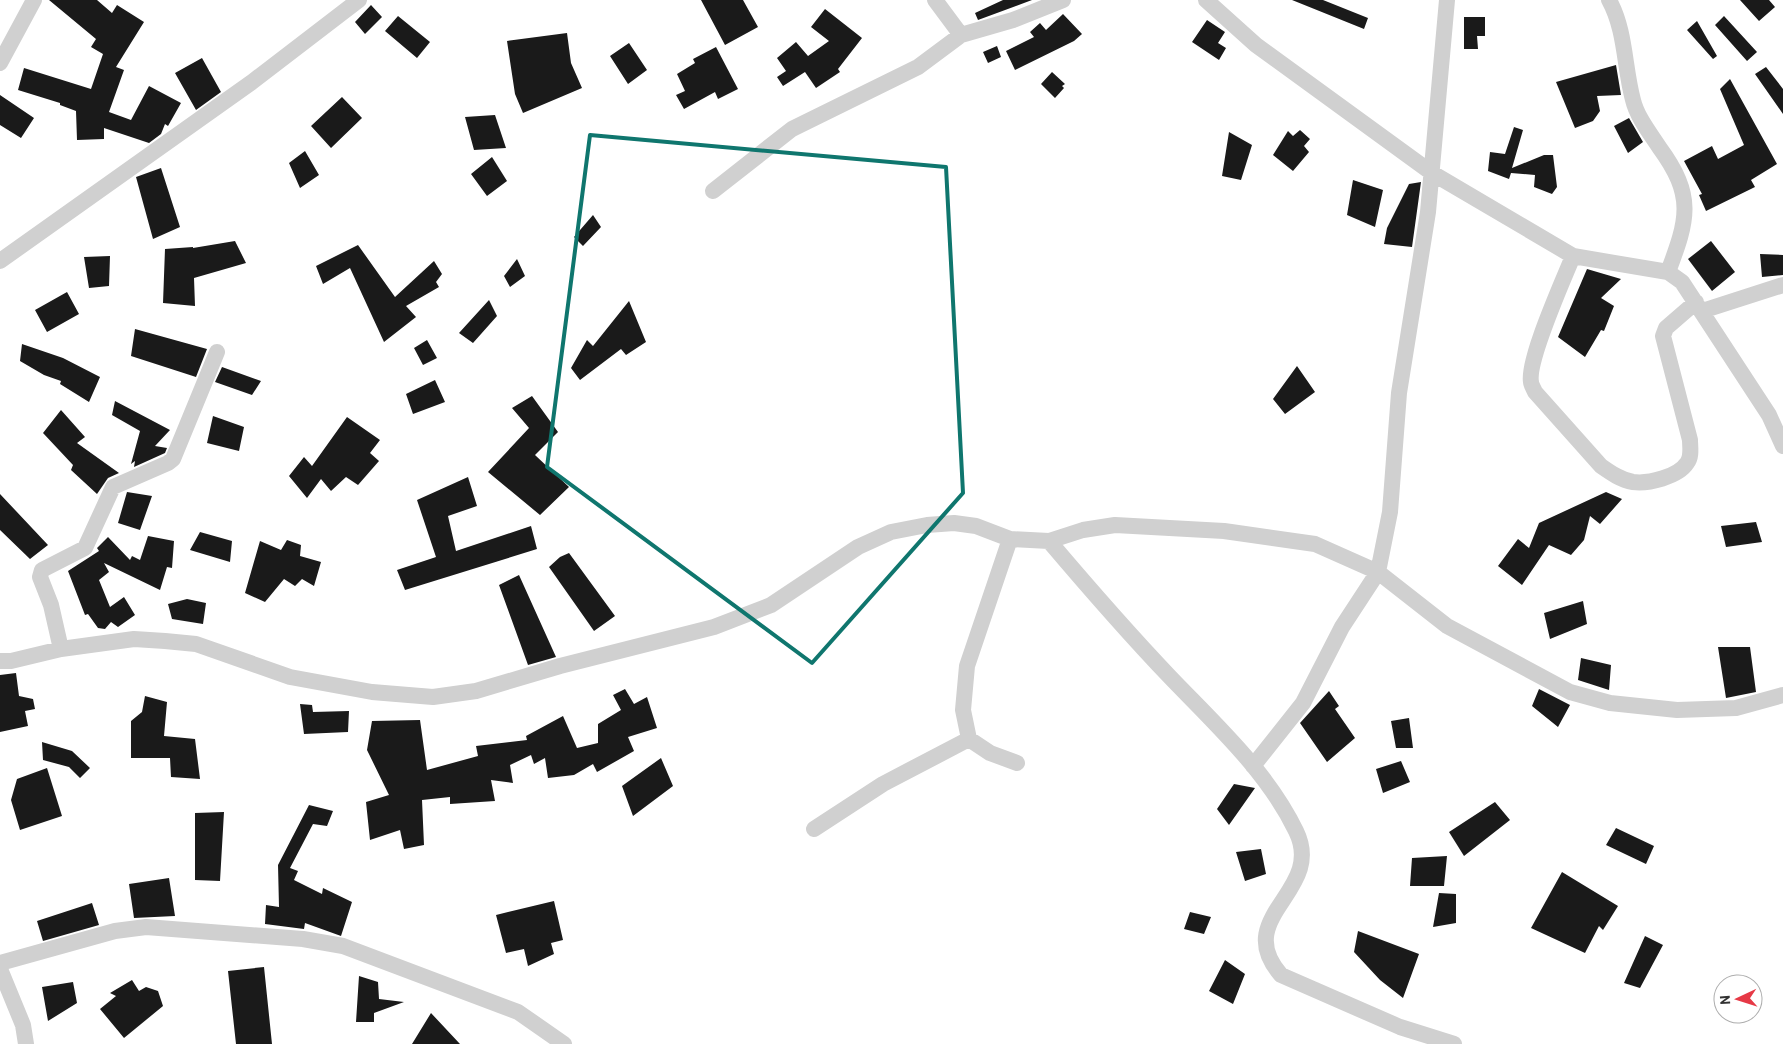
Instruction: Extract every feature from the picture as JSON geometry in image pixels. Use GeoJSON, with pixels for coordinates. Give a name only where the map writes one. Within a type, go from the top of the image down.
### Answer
{"type":"FeatureCollection","features":[{"type":"Feature","properties":{"kind":"street"},"geometry":{"type":"LineString","coordinates":[[0,63],[34,0]]}},
{"type":"Feature","properties":{"kind":"street"},"geometry":{"type":"LineString","coordinates":[[0,261],[252,82],[359,0]]}},
{"type":"Feature","properties":{"kind":"street"},"geometry":{"type":"LineString","coordinates":[[935,0],[962,35]]}},
{"type":"Feature","properties":{"kind":"street"},"geometry":{"type":"LineString","coordinates":[[713,191],[792,128],[918,67],[962,35],[1013,20],[1063,0]]}},
{"type":"Feature","properties":{"kind":"street"},"geometry":{"type":"LineString","coordinates":[[1206,0],[1256,45],[1432,172],[1573,256],[1668,272],[1682,282],[1769,415],[1783,446]]}},
{"type":"Feature","properties":{"kind":"street"},"geometry":{"type":"LineString","coordinates":[[1253,766],[1303,702],[1342,627],[1378,572],[1390,512],[1399,393],[1432,172],[1432,147],[1447,0]]}},
{"type":"Feature","properties":{"kind":"street"},"geometry":{"type":"LineString","coordinates":[[1609,0],[1614,10],[1623,43],[1633,102],[1648,131],[1671,162],[1682,188],[1685,208],[1683,233],[1668,272]]}},
{"type":"Feature","properties":{"kind":"street"},"geometry":{"type":"LineString","coordinates":[[1573,256],[1543,332],[1531,370],[1530,382],[1535,392],[1601,466],[1615,476],[1633,482],[1652,481],[1673,474],[1687,464],[1690,455],[1690,440],[1663,336],[1666,328],[1699,306],[1783,285]]}},
{"type":"Feature","properties":{"kind":"street"},"geometry":{"type":"LineString","coordinates":[[61,649],[51,605],[40,577],[42,570],[84,548],[113,487],[168,463],[173,459],[217,352]]}},
{"type":"Feature","properties":{"kind":"street"},"geometry":{"type":"LineString","coordinates":[[0,660],[11,661],[61,649],[134,640],[196,644],[290,677],[372,692],[433,697],[476,691],[560,666],[714,627],[771,606],[858,546],[891,532],[927,525],[954,524],[976,526],[1010,540],[1049,541],[1083,530],[1115,525],[1224,531],[1315,544],[1378,572],[1447,626],[1570,692],[1610,703],[1677,710],[1736,708],[1783,695]]}},
{"type":"Feature","properties":{"kind":"street"},"geometry":{"type":"LineString","coordinates":[[1010,540],[967,666],[963,710],[969,739],[990,753],[1017,763]]}},
{"type":"Feature","properties":{"kind":"street"},"geometry":{"type":"LineString","coordinates":[[1049,541],[1132,637],[1253,766],[1297,832],[1301,846],[1301,864],[1295,884],[1268,924],[1264,946],[1270,962],[1281,975],[1400,1027],[1454,1044]]}},
{"type":"Feature","properties":{"kind":"street"},"geometry":{"type":"LineString","coordinates":[[814,829],[883,784],[969,739]]}},
{"type":"Feature","properties":{"kind":"street"},"geometry":{"type":"LineString","coordinates":[[0,964],[114,931],[146,927],[303,939],[344,946],[518,1012],[564,1044]]}},
{"type":"Feature","properties":{"kind":"street"},"geometry":{"type":"LineString","coordinates":[[0,968],[23,1025],[26,1044]]}},
{"type":"Feature","properties":{"kind":"highlighted area"},"geometry":{"type":"Polygon","coordinates":[[[590,135],[946,167],[963,493],[812,663],[547,467],[590,135]]]}},
{"type":"Feature","properties":{"kind":"building"},"geometry":{"type":"Polygon","coordinates":[[[49,0],[97,0],[112,13],[117,5],[144,22],[116,67],[124,70],[109,112],[131,120],[149,86],[181,103],[168,126],[165,124],[161,134],[149,143],[104,128],[104,139],[77,140],[76,111],[60,105],[60,103],[18,90],[24,68],[91,89],[103,54],[91,47],[96,39],[49,0]]]}},
{"type":"Feature","properties":{"kind":"building"},"geometry":{"type":"Polygon","coordinates":[[[701,0],[743,0],[758,27],[725,45],[701,0]]]}},
{"type":"Feature","properties":{"kind":"building"},"geometry":{"type":"Polygon","coordinates":[[[1003,0],[1032,0],[978,20],[975,13],[1003,0]]]}},
{"type":"Feature","properties":{"kind":"building"},"geometry":{"type":"Polygon","coordinates":[[[1292,0],[1323,0],[1368,18],[1364,29],[1292,0]]]}},
{"type":"Feature","properties":{"kind":"building"},"geometry":{"type":"Polygon","coordinates":[[[1740,0],[1769,0],[1775,7],[1759,21],[1740,0]]]}},
{"type":"Feature","properties":{"kind":"building"},"geometry":{"type":"Polygon","coordinates":[[[371,5],[382,17],[365,34],[355,22],[371,5]]]}},
{"type":"Feature","properties":{"kind":"building"},"geometry":{"type":"Polygon","coordinates":[[[825,9],[862,38],[838,69],[840,72],[816,88],[805,72],[783,86],[777,77],[786,71],[777,58],[796,42],[808,56],[829,41],[811,27],[825,9]]]}},
{"type":"Feature","properties":{"kind":"building"},"geometry":{"type":"Polygon","coordinates":[[[1063,14],[1082,34],[1074,41],[1015,70],[1006,51],[1034,37],[1030,32],[1040,23],[1046,30],[1063,14]]]}},
{"type":"Feature","properties":{"kind":"building"},"geometry":{"type":"Polygon","coordinates":[[[398,16],[430,42],[417,58],[385,31],[398,16]]]}},
{"type":"Feature","properties":{"kind":"building"},"geometry":{"type":"Polygon","coordinates":[[[1724,16],[1757,52],[1747,61],[1715,25],[1724,16]]]}},
{"type":"Feature","properties":{"kind":"building"},"geometry":{"type":"Polygon","coordinates":[[[1464,17],[1485,17],[1485,36],[1477,36],[1478,49],[1464,49],[1464,17]]]}},
{"type":"Feature","properties":{"kind":"building"},"geometry":{"type":"Polygon","coordinates":[[[1207,20],[1225,32],[1218,43],[1226,48],[1219,60],[1192,42],[1207,20]]]}},
{"type":"Feature","properties":{"kind":"building"},"geometry":{"type":"Polygon","coordinates":[[[1697,21],[1717,56],[1713,59],[1687,30],[1697,21]]]}},
{"type":"Feature","properties":{"kind":"building"},"geometry":{"type":"Polygon","coordinates":[[[567,33],[571,63],[582,88],[523,113],[515,94],[507,41],[567,33]]]}},
{"type":"Feature","properties":{"kind":"building"},"geometry":{"type":"Polygon","coordinates":[[[629,43],[647,70],[628,84],[610,56],[629,43]]]}},
{"type":"Feature","properties":{"kind":"building"},"geometry":{"type":"Polygon","coordinates":[[[997,46],[1001,57],[988,63],[983,52],[997,46]]]}},
{"type":"Feature","properties":{"kind":"building"},"geometry":{"type":"Polygon","coordinates":[[[716,47],[738,89],[718,99],[715,92],[684,109],[676,95],[685,91],[677,74],[695,63],[693,59],[716,47]]]}},
{"type":"Feature","properties":{"kind":"building"},"geometry":{"type":"Polygon","coordinates":[[[202,58],[221,92],[196,110],[175,73],[202,58]]]}},
{"type":"Feature","properties":{"kind":"building"},"geometry":{"type":"Polygon","coordinates":[[[1616,65],[1621,95],[1597,96],[1600,111],[1593,121],[1575,128],[1556,82],[1616,65]]]}},
{"type":"Feature","properties":{"kind":"building"},"geometry":{"type":"Polygon","coordinates":[[[1766,67],[1783,89],[1783,114],[1755,74],[1766,67]]]}},
{"type":"Feature","properties":{"kind":"building"},"geometry":{"type":"Polygon","coordinates":[[[1052,72],[1065,84],[1062,86],[1064,88],[1055,98],[1041,84],[1052,72]]]}},
{"type":"Feature","properties":{"kind":"building"},"geometry":{"type":"Polygon","coordinates":[[[1730,79],[1777,164],[1751,180],[1755,187],[1706,211],[1699,195],[1702,194],[1684,161],[1712,146],[1718,159],[1744,145],[1720,89],[1730,79]]]}},
{"type":"Feature","properties":{"kind":"building"},"geometry":{"type":"Polygon","coordinates":[[[0,95],[34,118],[21,138],[0,125],[0,95]]]}},
{"type":"Feature","properties":{"kind":"building"},"geometry":{"type":"Polygon","coordinates":[[[342,97],[362,118],[331,148],[311,126],[342,97]]]}},
{"type":"Feature","properties":{"kind":"building"},"geometry":{"type":"Polygon","coordinates":[[[495,115],[506,148],[474,150],[465,117],[495,115]]]}},
{"type":"Feature","properties":{"kind":"building"},"geometry":{"type":"Polygon","coordinates":[[[1629,118],[1643,142],[1628,153],[1614,126],[1629,118]]]}},
{"type":"Feature","properties":{"kind":"building"},"geometry":{"type":"Polygon","coordinates":[[[1514,127],[1523,130],[1512,168],[1544,155],[1553,155],[1557,187],[1552,194],[1534,187],[1535,175],[1511,173],[1509,179],[1488,171],[1490,152],[1505,154],[1514,127]]]}},
{"type":"Feature","properties":{"kind":"building"},"geometry":{"type":"Polygon","coordinates":[[[1300,130],[1310,139],[1304,146],[1309,152],[1293,171],[1273,155],[1288,131],[1293,136],[1300,130]]]}},
{"type":"Feature","properties":{"kind":"building"},"geometry":{"type":"Polygon","coordinates":[[[1229,132],[1252,145],[1241,180],[1222,176],[1229,132]]]}},
{"type":"Feature","properties":{"kind":"building"},"geometry":{"type":"Polygon","coordinates":[[[305,151],[319,175],[300,188],[289,163],[305,151]]]}},
{"type":"Feature","properties":{"kind":"building"},"geometry":{"type":"Polygon","coordinates":[[[492,157],[507,181],[487,196],[471,174],[492,157]]]}},
{"type":"Feature","properties":{"kind":"building"},"geometry":{"type":"Polygon","coordinates":[[[161,168],[180,227],[153,239],[136,177],[161,168]]]}},
{"type":"Feature","properties":{"kind":"building"},"geometry":{"type":"Polygon","coordinates":[[[1353,180],[1383,190],[1375,227],[1347,215],[1353,180]]]}},
{"type":"Feature","properties":{"kind":"building"},"geometry":{"type":"Polygon","coordinates":[[[1421,182],[1412,247],[1384,244],[1387,228],[1409,184],[1421,182]]]}},
{"type":"Feature","properties":{"kind":"building"},"geometry":{"type":"Polygon","coordinates":[[[593,215],[601,227],[583,246],[574,237],[593,215]]]}},
{"type":"Feature","properties":{"kind":"building"},"geometry":{"type":"Polygon","coordinates":[[[235,241],[246,263],[194,278],[195,306],[163,303],[165,249],[193,248],[235,241]]]}},
{"type":"Feature","properties":{"kind":"building"},"geometry":{"type":"Polygon","coordinates":[[[1711,241],[1735,272],[1712,291],[1688,259],[1711,241]]]}},
{"type":"Feature","properties":{"kind":"building"},"geometry":{"type":"Polygon","coordinates":[[[358,245],[395,297],[434,261],[442,274],[436,282],[439,287],[406,306],[416,317],[384,342],[350,268],[323,284],[316,266],[358,245]]]}},
{"type":"Feature","properties":{"kind":"building"},"geometry":{"type":"Polygon","coordinates":[[[1760,254],[1783,255],[1783,275],[1762,277],[1760,254]]]}},
{"type":"Feature","properties":{"kind":"building"},"geometry":{"type":"Polygon","coordinates":[[[110,256],[109,286],[89,288],[84,257],[110,256]]]}},
{"type":"Feature","properties":{"kind":"building"},"geometry":{"type":"Polygon","coordinates":[[[517,259],[525,276],[510,287],[504,276],[517,259]]]}},
{"type":"Feature","properties":{"kind":"building"},"geometry":{"type":"Polygon","coordinates":[[[1587,269],[1621,279],[1601,298],[1614,306],[1604,331],[1601,330],[1585,357],[1558,337],[1587,269]]]}},
{"type":"Feature","properties":{"kind":"building"},"geometry":{"type":"Polygon","coordinates":[[[67,292],[79,314],[47,332],[35,310],[67,292]]]}},
{"type":"Feature","properties":{"kind":"building"},"geometry":{"type":"Polygon","coordinates":[[[489,300],[497,316],[473,343],[459,333],[489,300]]]}},
{"type":"Feature","properties":{"kind":"building"},"geometry":{"type":"Polygon","coordinates":[[[629,301],[646,342],[626,355],[621,349],[580,380],[571,368],[587,340],[593,346],[629,301]]]}},
{"type":"Feature","properties":{"kind":"building"},"geometry":{"type":"Polygon","coordinates":[[[135,329],[207,349],[196,377],[131,356],[135,329]]]}},
{"type":"Feature","properties":{"kind":"building"},"geometry":{"type":"Polygon","coordinates":[[[427,340],[437,358],[423,365],[414,348],[427,340]]]}},
{"type":"Feature","properties":{"kind":"building"},"geometry":{"type":"Polygon","coordinates":[[[22,344],[63,358],[100,377],[89,402],[60,384],[61,381],[44,375],[20,361],[22,344]]]}},
{"type":"Feature","properties":{"kind":"building"},"geometry":{"type":"Polygon","coordinates":[[[1297,366],[1315,392],[1285,414],[1273,399],[1297,366]]]}},
{"type":"Feature","properties":{"kind":"building"},"geometry":{"type":"Polygon","coordinates":[[[222,367],[261,381],[252,395],[215,382],[222,367]]]}},
{"type":"Feature","properties":{"kind":"building"},"geometry":{"type":"Polygon","coordinates":[[[435,380],[445,402],[413,414],[406,394],[435,380]]]}},
{"type":"Feature","properties":{"kind":"building"},"geometry":{"type":"Polygon","coordinates":[[[532,396],[558,432],[535,455],[569,487],[540,515],[488,472],[529,428],[512,408],[532,396]]]}},
{"type":"Feature","properties":{"kind":"building"},"geometry":{"type":"Polygon","coordinates":[[[115,401],[170,430],[155,446],[167,448],[165,453],[134,467],[135,461],[131,464],[140,431],[112,415],[115,401]]]}},
{"type":"Feature","properties":{"kind":"building"},"geometry":{"type":"Polygon","coordinates":[[[61,410],[85,437],[77,443],[119,473],[108,478],[97,494],[71,470],[73,465],[43,433],[61,410]]]}},
{"type":"Feature","properties":{"kind":"building"},"geometry":{"type":"Polygon","coordinates":[[[213,416],[244,427],[239,451],[207,443],[213,416]]]}},
{"type":"Feature","properties":{"kind":"building"},"geometry":{"type":"Polygon","coordinates":[[[347,417],[380,440],[370,453],[379,461],[358,485],[346,477],[331,491],[321,479],[307,498],[289,476],[304,457],[312,466],[347,417]]]}},
{"type":"Feature","properties":{"kind":"building"},"geometry":{"type":"Polygon","coordinates":[[[468,477],[477,506],[448,516],[456,551],[531,526],[537,549],[405,590],[397,570],[436,557],[417,500],[468,477]]]}},
{"type":"Feature","properties":{"kind":"building"},"geometry":{"type":"Polygon","coordinates":[[[127,492],[152,496],[140,530],[118,523],[127,492]]]}},
{"type":"Feature","properties":{"kind":"building"},"geometry":{"type":"Polygon","coordinates":[[[1606,492],[1622,499],[1600,524],[1590,516],[1584,540],[1571,555],[1549,545],[1522,585],[1498,566],[1518,539],[1529,548],[1539,523],[1606,492]]]}},
{"type":"Feature","properties":{"kind":"building"},"geometry":{"type":"Polygon","coordinates":[[[0,494],[48,545],[30,559],[0,530],[0,494]]]}},
{"type":"Feature","properties":{"kind":"building"},"geometry":{"type":"Polygon","coordinates":[[[1756,522],[1762,542],[1726,547],[1721,526],[1756,522]]]}},
{"type":"Feature","properties":{"kind":"building"},"geometry":{"type":"Polygon","coordinates":[[[200,532],[232,541],[230,562],[190,550],[200,532]]]}},
{"type":"Feature","properties":{"kind":"building"},"geometry":{"type":"Polygon","coordinates":[[[148,536],[174,541],[172,568],[167,567],[160,590],[104,563],[109,572],[99,580],[110,607],[124,597],[135,615],[118,627],[111,622],[105,629],[98,628],[88,614],[85,615],[68,571],[99,551],[97,548],[108,537],[130,560],[132,556],[140,560],[148,536]]]}},
{"type":"Feature","properties":{"kind":"building"},"geometry":{"type":"Polygon","coordinates":[[[287,540],[301,545],[300,556],[321,562],[314,586],[302,579],[295,586],[284,579],[265,602],[245,593],[260,541],[281,550],[287,540]]]}},
{"type":"Feature","properties":{"kind":"building"},"geometry":{"type":"Polygon","coordinates":[[[569,553],[615,616],[594,631],[549,567],[560,557],[569,553]]]}},
{"type":"Feature","properties":{"kind":"building"},"geometry":{"type":"Polygon","coordinates":[[[519,575],[556,657],[528,665],[499,585],[519,575]]]}},
{"type":"Feature","properties":{"kind":"building"},"geometry":{"type":"Polygon","coordinates":[[[187,599],[206,603],[203,624],[172,619],[168,604],[187,599]]]}},
{"type":"Feature","properties":{"kind":"building"},"geometry":{"type":"Polygon","coordinates":[[[1583,601],[1587,624],[1550,639],[1544,613],[1583,601]]]}},
{"type":"Feature","properties":{"kind":"building"},"geometry":{"type":"Polygon","coordinates":[[[1718,647],[1750,647],[1756,692],[1726,698],[1718,647]]]}},
{"type":"Feature","properties":{"kind":"building"},"geometry":{"type":"Polygon","coordinates":[[[1581,658],[1611,665],[1609,690],[1578,680],[1581,658]]]}},
{"type":"Feature","properties":{"kind":"building"},"geometry":{"type":"Polygon","coordinates":[[[16,673],[19,696],[33,699],[35,709],[25,711],[28,726],[0,732],[0,675],[16,673]]]}},
{"type":"Feature","properties":{"kind":"building"},"geometry":{"type":"Polygon","coordinates":[[[625,689],[634,704],[647,697],[657,728],[628,737],[634,751],[597,772],[593,764],[574,775],[548,778],[545,758],[534,764],[531,755],[510,765],[513,783],[491,780],[495,801],[450,804],[450,797],[422,800],[424,845],[404,849],[400,830],[370,840],[366,802],[389,795],[367,750],[372,721],[420,720],[427,770],[478,756],[476,746],[527,740],[526,736],[563,716],[577,748],[598,743],[598,724],[621,710],[613,695],[625,689]]]}},
{"type":"Feature","properties":{"kind":"building"},"geometry":{"type":"Polygon","coordinates":[[[1539,689],[1570,705],[1558,727],[1532,706],[1539,689]]]}},
{"type":"Feature","properties":{"kind":"building"},"geometry":{"type":"Polygon","coordinates":[[[1329,691],[1339,706],[1335,709],[1355,738],[1327,762],[1300,723],[1329,691]]]}},
{"type":"Feature","properties":{"kind":"building"},"geometry":{"type":"Polygon","coordinates":[[[145,696],[167,702],[164,736],[195,739],[200,779],[171,777],[170,758],[131,758],[131,721],[142,712],[145,696]]]}},
{"type":"Feature","properties":{"kind":"building"},"geometry":{"type":"Polygon","coordinates":[[[300,704],[312,705],[313,712],[349,711],[348,732],[304,734],[300,704]]]}},
{"type":"Feature","properties":{"kind":"building"},"geometry":{"type":"Polygon","coordinates":[[[1409,718],[1413,748],[1396,748],[1391,721],[1409,718]]]}},
{"type":"Feature","properties":{"kind":"building"},"geometry":{"type":"Polygon","coordinates":[[[42,742],[72,751],[90,768],[80,778],[69,767],[43,760],[42,742]]]}},
{"type":"Feature","properties":{"kind":"building"},"geometry":{"type":"Polygon","coordinates":[[[661,758],[673,786],[633,816],[622,786],[661,758]]]}},
{"type":"Feature","properties":{"kind":"building"},"geometry":{"type":"Polygon","coordinates":[[[1401,761],[1410,782],[1383,793],[1376,769],[1401,761]]]}},
{"type":"Feature","properties":{"kind":"building"},"geometry":{"type":"Polygon","coordinates":[[[47,768],[62,816],[20,830],[11,800],[17,779],[47,768]]]}},
{"type":"Feature","properties":{"kind":"building"},"geometry":{"type":"Polygon","coordinates":[[[1234,784],[1255,788],[1229,825],[1217,809],[1234,784]]]}},
{"type":"Feature","properties":{"kind":"building"},"geometry":{"type":"Polygon","coordinates":[[[1495,802],[1510,820],[1464,856],[1449,832],[1495,802]]]}},
{"type":"Feature","properties":{"kind":"building"},"geometry":{"type":"Polygon","coordinates":[[[309,805],[333,811],[327,826],[313,824],[290,868],[298,871],[294,880],[322,894],[323,888],[352,902],[341,936],[305,923],[304,929],[265,924],[266,905],[279,907],[278,865],[309,805]]]}},
{"type":"Feature","properties":{"kind":"building"},"geometry":{"type":"Polygon","coordinates":[[[224,812],[220,881],[195,880],[195,813],[224,812]]]}},
{"type":"Feature","properties":{"kind":"building"},"geometry":{"type":"Polygon","coordinates":[[[1616,828],[1654,846],[1646,864],[1606,845],[1616,828]]]}},
{"type":"Feature","properties":{"kind":"building"},"geometry":{"type":"Polygon","coordinates":[[[1261,849],[1266,874],[1245,881],[1236,852],[1261,849]]]}},
{"type":"Feature","properties":{"kind":"building"},"geometry":{"type":"Polygon","coordinates":[[[1447,856],[1444,886],[1410,886],[1412,858],[1447,856]]]}},
{"type":"Feature","properties":{"kind":"building"},"geometry":{"type":"Polygon","coordinates":[[[1562,872],[1618,906],[1603,930],[1599,926],[1585,953],[1531,928],[1562,872]]]}},
{"type":"Feature","properties":{"kind":"building"},"geometry":{"type":"Polygon","coordinates":[[[169,878],[175,916],[134,918],[129,884],[169,878]]]}},
{"type":"Feature","properties":{"kind":"building"},"geometry":{"type":"Polygon","coordinates":[[[1439,893],[1456,894],[1456,923],[1433,927],[1439,893]]]}},
{"type":"Feature","properties":{"kind":"building"},"geometry":{"type":"Polygon","coordinates":[[[554,901],[563,940],[551,943],[554,954],[528,966],[524,949],[506,953],[496,915],[554,901]]]}},
{"type":"Feature","properties":{"kind":"building"},"geometry":{"type":"Polygon","coordinates":[[[92,903],[99,925],[43,941],[37,921],[92,903]]]}},
{"type":"Feature","properties":{"kind":"building"},"geometry":{"type":"Polygon","coordinates":[[[1190,912],[1211,917],[1204,934],[1184,929],[1190,912]]]}},
{"type":"Feature","properties":{"kind":"building"},"geometry":{"type":"Polygon","coordinates":[[[1358,931],[1419,954],[1403,998],[1380,980],[1354,952],[1358,931]]]}},
{"type":"Feature","properties":{"kind":"building"},"geometry":{"type":"Polygon","coordinates":[[[1645,936],[1663,945],[1640,988],[1624,983],[1645,936]]]}},
{"type":"Feature","properties":{"kind":"building"},"geometry":{"type":"Polygon","coordinates":[[[1225,960],[1245,974],[1233,1004],[1209,991],[1225,960]]]}},
{"type":"Feature","properties":{"kind":"building"},"geometry":{"type":"Polygon","coordinates":[[[264,967],[272,1044],[236,1044],[228,971],[264,967]]]}},
{"type":"Feature","properties":{"kind":"building"},"geometry":{"type":"Polygon","coordinates":[[[359,976],[378,982],[379,999],[404,1002],[374,1013],[374,1022],[356,1022],[359,976]]]}},
{"type":"Feature","properties":{"kind":"building"},"geometry":{"type":"Polygon","coordinates":[[[132,980],[139,991],[146,987],[158,991],[163,1006],[124,1038],[100,1009],[116,996],[110,993],[132,980]]]}},
{"type":"Feature","properties":{"kind":"building"},"geometry":{"type":"Polygon","coordinates":[[[73,982],[77,1003],[48,1021],[42,987],[73,982]]]}},
{"type":"Feature","properties":{"kind":"building"},"geometry":{"type":"Polygon","coordinates":[[[431,1013],[460,1044],[412,1044],[431,1013]]]}}]}
